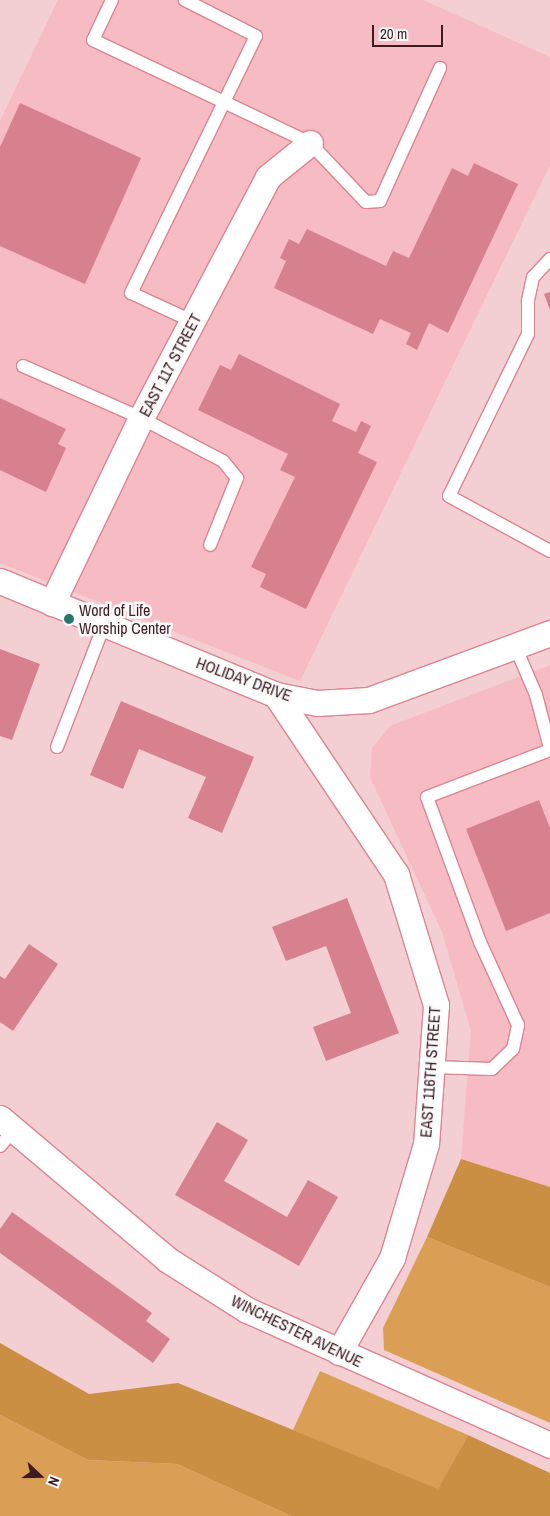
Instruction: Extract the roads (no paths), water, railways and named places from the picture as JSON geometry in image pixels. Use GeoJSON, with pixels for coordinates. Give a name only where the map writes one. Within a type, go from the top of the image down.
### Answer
{"type":"FeatureCollection","features":[{"type":"Feature","properties":{"kind":"street","name":"EAST 117 STREET"},"geometry":{"type":"LineString","coordinates":[[52,604],[141,418],[194,322],[268,177],[310,143]]}},
{"type":"Feature","properties":{"kind":"street","name":"HOLIDAY DRIVE"},"geometry":{"type":"LineString","coordinates":[[0,581],[276,695],[317,703],[369,700],[550,632]]}},
{"type":"Feature","properties":{"kind":"street","name":"EAST 116TH STREET"},"geometry":{"type":"LineString","coordinates":[[276,695],[396,874],[436,1005],[426,1144],[392,1258],[339,1352]]}},
{"type":"Feature","properties":{"kind":"street","name":"WINCHESTER AVENUE"},"geometry":{"type":"LineString","coordinates":[[5,1131],[168,1260],[247,1310],[550,1444]]}},
{"type":"Feature","properties":{"kind":"lane"},"geometry":{"type":"LineString","coordinates":[[112,0],[94,40],[310,143],[366,202],[380,201],[440,68]]}},
{"type":"Feature","properties":{"kind":"lane"},"geometry":{"type":"LineString","coordinates":[[185,0],[256,36],[131,293],[194,322]]}},
{"type":"Feature","properties":{"kind":"lane"},"geometry":{"type":"LineString","coordinates":[[550,259],[533,277],[528,301],[528,334],[449,496],[550,552]]}},
{"type":"Feature","properties":{"kind":"lane"},"geometry":{"type":"LineString","coordinates":[[24,366],[141,418],[223,461],[237,478],[210,545]]}},
{"type":"Feature","properties":{"kind":"lane"},"geometry":{"type":"LineString","coordinates":[[57,747],[104,624]]}},
{"type":"Feature","properties":{"kind":"lane"},"geometry":{"type":"LineString","coordinates":[[432,1067],[492,1069],[513,1050],[518,1025],[480,942],[428,797],[550,749],[536,695],[515,646]]}},
{"type":"Feature","properties":{"kind":"place","name":"Word of Life Worship Center"},"geometry":{"type":"Point","coordinates":[69,619]}}]}
